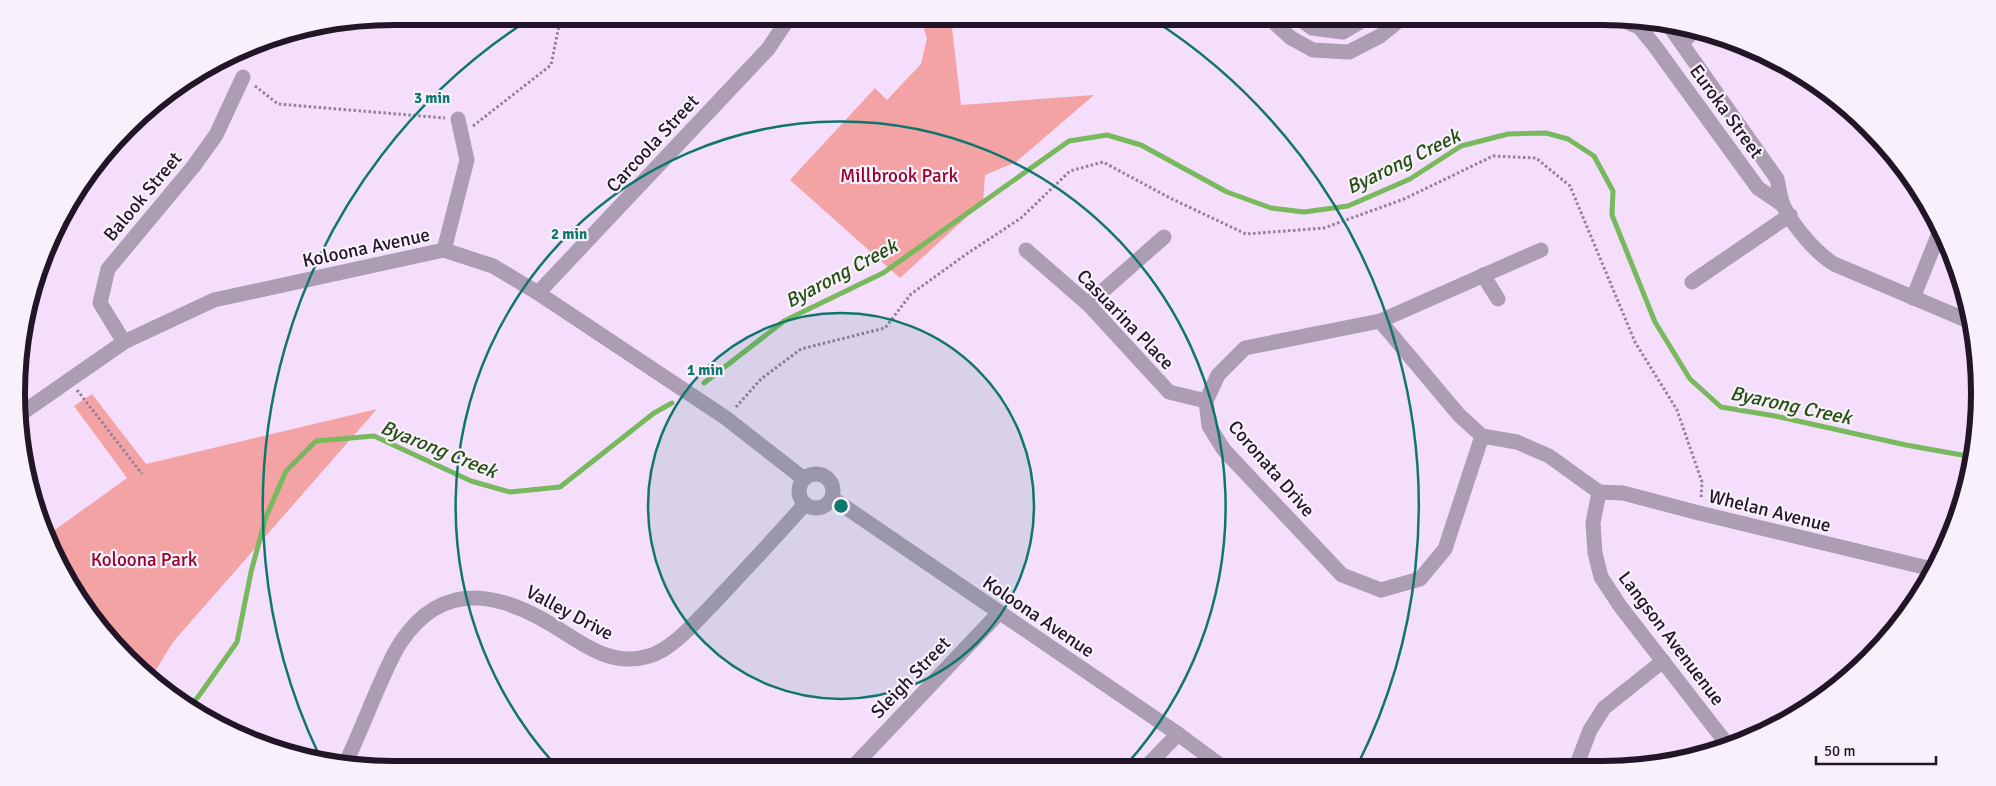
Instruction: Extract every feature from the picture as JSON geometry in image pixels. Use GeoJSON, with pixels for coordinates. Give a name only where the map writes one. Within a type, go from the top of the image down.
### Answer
{"type":"FeatureCollection","features":[{"type":"Feature","properties":{"kind":"street","name":"Carcoola Street"},"geometry":{"type":"LineString","coordinates":[[538,293],[768,49],[784,25]]}},
{"type":"Feature","properties":{"kind":"street"},"geometry":{"type":"LineString","coordinates":[[1277,25],[1291,38],[1313,50],[1349,52],[1380,36],[1394,25]]}},
{"type":"Feature","properties":{"kind":"street"},"geometry":{"type":"LineString","coordinates":[[1308,25],[1312,28],[1343,32],[1355,25]]}},
{"type":"Feature","properties":{"kind":"street","name":"Euroka Street"},"geometry":{"type":"LineString","coordinates":[[1639,27],[1758,188],[1787,210]]}},
{"type":"Feature","properties":{"kind":"street","name":"Euroka Street"},"geometry":{"type":"LineString","coordinates":[[1674,32],[1777,179],[1787,210],[1804,236],[1819,254],[1834,264],[1963,319]]}},
{"type":"Feature","properties":{"kind":"street"},"geometry":{"type":"LineString","coordinates":[[1682,42],[1689,36]]}},
{"type":"Feature","properties":{"kind":"street","name":"Balook Street"},"geometry":{"type":"LineString","coordinates":[[124,342],[100,303],[108,269],[199,159],[216,135],[243,76]]}},
{"type":"Feature","properties":{"kind":"street"},"geometry":{"type":"LineString","coordinates":[[444,250],[467,160],[458,119]]}},
{"type":"Feature","properties":{"kind":"street"},"geometry":{"type":"LineString","coordinates":[[1692,282],[1787,210]]}},
{"type":"Feature","properties":{"kind":"street"},"geometry":{"type":"LineString","coordinates":[[1088,304],[1164,238]]}},
{"type":"Feature","properties":{"kind":"street"},"geometry":{"type":"LineString","coordinates":[[1913,298],[1937,239]]}},
{"type":"Feature","properties":{"kind":"street","name":"Koloona Avenue"},"geometry":{"type":"LineString","coordinates":[[26,410],[124,342],[214,300],[444,250],[493,266],[538,293],[726,418],[804,479]]}},
{"type":"Feature","properties":{"kind":"street","name":"Casuarina Place"},"geometry":{"type":"LineString","coordinates":[[1026,250],[1088,304],[1169,392],[1206,401]]}},
{"type":"Feature","properties":{"kind":"street"},"geometry":{"type":"LineString","coordinates":[[1206,401],[1218,375],[1245,348],[1380,321],[1540,250]]}},
{"type":"Feature","properties":{"kind":"street"},"geometry":{"type":"LineString","coordinates":[[1483,276],[1498,299]]}},
{"type":"Feature","properties":{"kind":"street"},"geometry":{"type":"LineString","coordinates":[[1380,321],[1460,415],[1482,436],[1517,442],[1549,456],[1598,492]]}},
{"type":"Feature","properties":{"kind":"street","name":"Coronata Drive"},"geometry":{"type":"LineString","coordinates":[[1206,401],[1210,426],[1224,450],[1342,575],[1381,590],[1420,579],[1445,549],[1482,436]]}},
{"type":"Feature","properties":{"kind":"street"},"geometry":{"type":"LineString","coordinates":[[814,474],[825,476],[834,487],[829,503],[820,508],[814,508],[805,504],[799,490],[804,479],[814,474]]}},
{"type":"Feature","properties":{"kind":"street","name":"Whelan Avenue"},"geometry":{"type":"LineString","coordinates":[[1598,492],[1623,493],[1926,569]]}},
{"type":"Feature","properties":{"kind":"street","name":"Langson Avenuenue"},"geometry":{"type":"LineString","coordinates":[[1598,492],[1593,523],[1595,553],[1601,577],[1620,606],[1724,740]]}},
{"type":"Feature","properties":{"kind":"street","name":"Koloona Avenue"},"geometry":{"type":"LineString","coordinates":[[832,498],[1178,734],[1215,761]]}},
{"type":"Feature","properties":{"kind":"street","name":"Valley Drive"},"geometry":{"type":"LineString","coordinates":[[348,758],[390,661],[401,642],[423,617],[436,608],[464,598],[496,599],[527,610],[600,653],[626,660],[652,656],[680,636],[760,556],[805,504]]}},
{"type":"Feature","properties":{"kind":"street","name":"Sleigh Street"},"geometry":{"type":"LineString","coordinates":[[859,761],[999,613]]}},
{"type":"Feature","properties":{"kind":"street"},"geometry":{"type":"LineString","coordinates":[[1578,761],[1590,730],[1604,708],[1663,661]]}},
{"type":"Feature","properties":{"kind":"street"},"geometry":{"type":"LineString","coordinates":[[1153,761],[1178,734]]}},
{"type":"Feature","properties":{"kind":"path"},"geometry":{"type":"LineString","coordinates":[[461,136],[552,66],[559,25]]}},
{"type":"Feature","properties":{"kind":"path"},"geometry":{"type":"LineString","coordinates":[[243,76],[278,104],[458,119]]}},
{"type":"Feature","properties":{"kind":"path"},"geometry":{"type":"LineString","coordinates":[[736,406],[761,379],[801,350],[884,328],[911,294],[1021,218],[1070,171],[1103,162],[1170,198],[1246,234],[1324,228],[1404,199],[1493,156],[1536,158],[1570,186],[1635,342],[1677,410],[1702,482],[1701,494]]}},
{"type":"Feature","properties":{"kind":"path"},"geometry":{"type":"LineString","coordinates":[[69,380],[142,474]]}},
{"type":"Feature","properties":{"kind":"green space","name":"Millbrook Park"},"geometry":{"type":"Polygon","coordinates":[[[923,25],[952,25],[961,105],[1094,95],[1016,162],[985,175],[983,202],[900,278],[790,180],[875,88],[887,100],[921,64],[927,38],[923,25]]]}},
{"type":"Feature","properties":{"kind":"green space","name":"Koloona Park"},"geometry":{"type":"Polygon","coordinates":[[[92,394],[146,464],[377,409],[173,642],[154,673],[116,636],[101,617],[74,577],[52,532],[127,478],[74,406],[92,394]]]}},
{"type":"Feature","properties":{"kind":"waterway","name":"Byarong Creek"},"geometry":{"type":"LineString","coordinates":[[704,383],[784,321],[883,273],[1069,141],[1107,135],[1141,145],[1227,192],[1271,208],[1304,212],[1348,206],[1410,179],[1461,146],[1508,134],[1546,133],[1568,139],[1594,156],[1613,191],[1612,215],[1655,322],[1690,379],[1721,407],[1775,416],[1906,445],[1966,456]]}},
{"type":"Feature","properties":{"kind":"waterway","name":"Byarong Creek"},"geometry":{"type":"LineString","coordinates":[[193,702],[237,642],[251,572],[266,517],[286,471],[316,441],[374,436],[471,481],[510,492],[560,487],[654,413],[672,403]]}}]}
